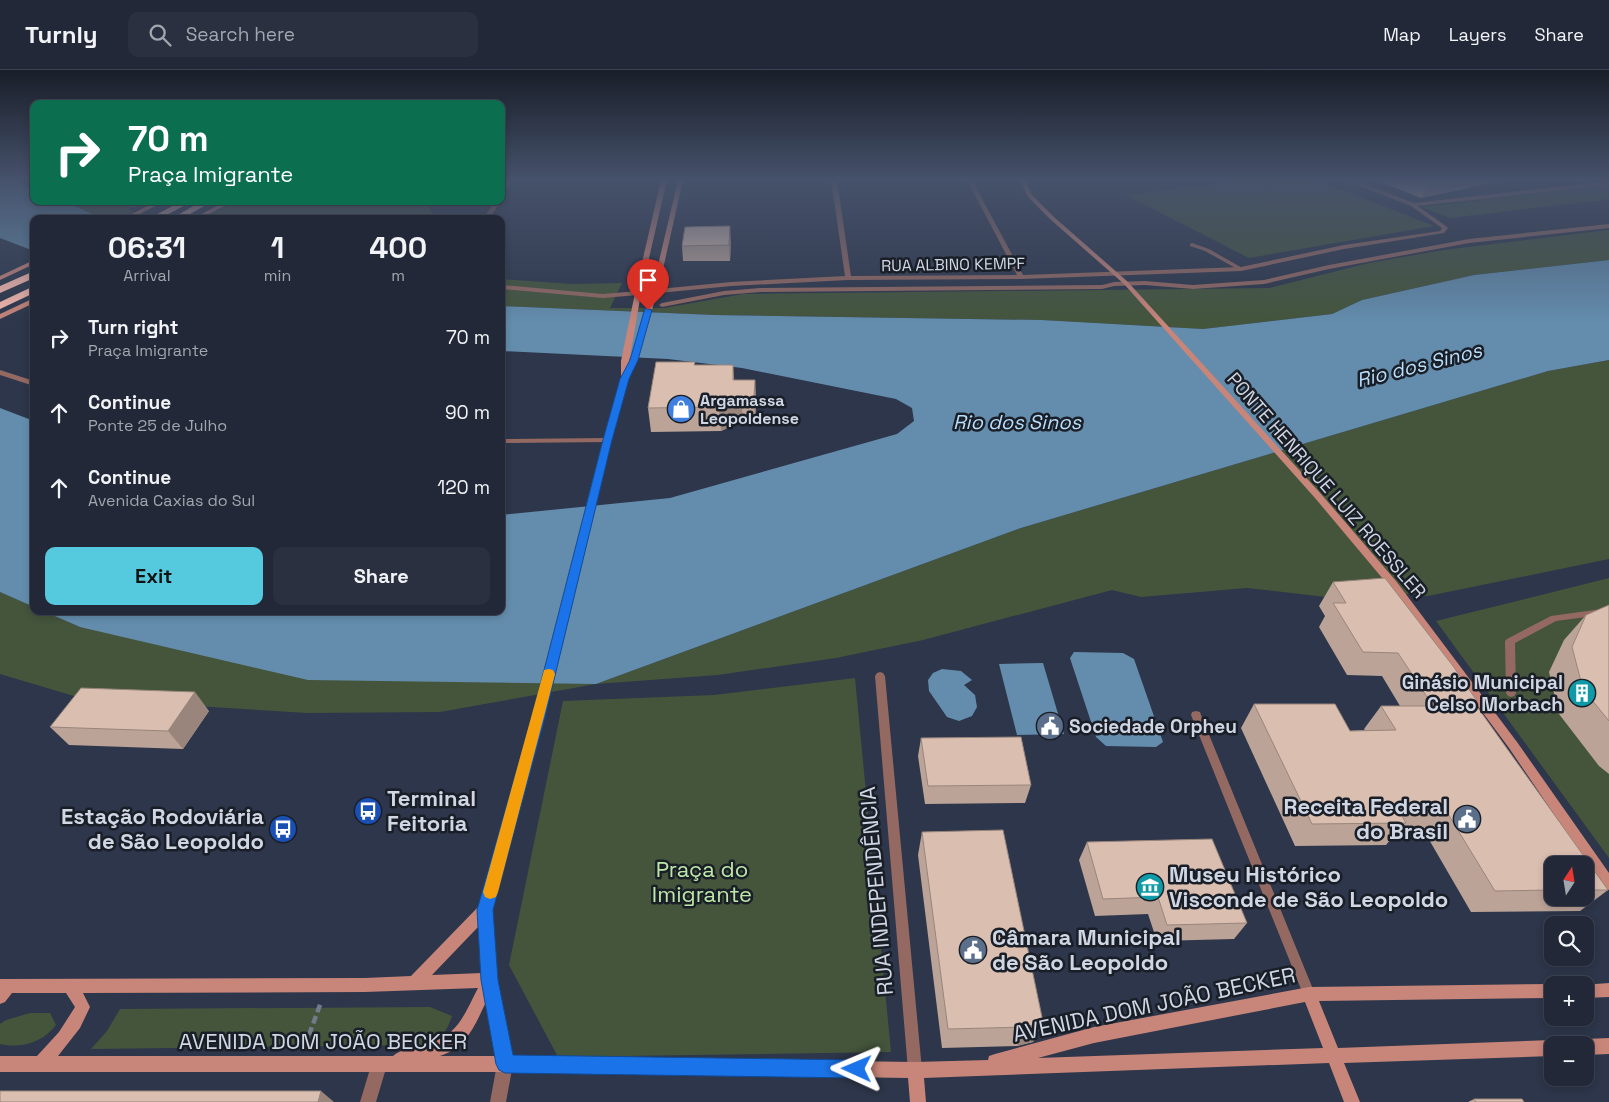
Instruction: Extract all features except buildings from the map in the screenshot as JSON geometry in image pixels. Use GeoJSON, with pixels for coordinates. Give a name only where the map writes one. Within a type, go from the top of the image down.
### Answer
{"type":"FeatureCollection","features":[{"type":"Feature","properties":{"kind":"highway"},"geometry":{"type":"LineString","coordinates":[[0,290],[30,276]]}},
{"type":"Feature","properties":{"kind":"highway"},"geometry":{"type":"LineString","coordinates":[[0,306],[30,291]]}},
{"type":"Feature","properties":{"kind":"street"},"geometry":{"type":"LineString","coordinates":[[624,379],[625,361],[638,293],[653,228]]}},
{"type":"Feature","properties":{"kind":"street"},"geometry":{"type":"LineString","coordinates":[[498,1102],[505,1064],[490,980],[485,910],[538,717],[607,440],[624,379],[634,360],[669,228]]}},
{"type":"Feature","properties":{"kind":"street"},"geometry":{"type":"LineString","coordinates":[[841,228],[848,278]]}},
{"type":"Feature","properties":{"kind":"street"},"geometry":{"type":"LineString","coordinates":[[994,228],[1021,277]]}},
{"type":"Feature","properties":{"kind":"street","name":"PONTE HENRIQUE LUIZ ROESSLER"},"geometry":{"type":"LineString","coordinates":[[1064,228],[1126,283],[1386,575],[1513,745],[1609,884]]}},
{"type":"Feature","properties":{"kind":"street","name":"RUA ALBINO KEMPF"},"geometry":{"type":"LineString","coordinates":[[638,293],[848,278],[1021,277],[1241,269],[1344,247],[1442,232],[1445,228]]}},
{"type":"Feature","properties":{"kind":"street"},"geometry":{"type":"LineString","coordinates":[[0,278],[30,264]]}},
{"type":"Feature","properties":{"kind":"street"},"geometry":{"type":"LineString","coordinates":[[0,316],[30,302]]}},
{"type":"Feature","properties":{"kind":"street"},"geometry":{"type":"LineString","coordinates":[[0,372],[30,383]]}},
{"type":"Feature","properties":{"kind":"street"},"geometry":{"type":"LineString","coordinates":[[505,441],[607,440]]}},
{"type":"Feature","properties":{"kind":"street"},"geometry":{"type":"LineString","coordinates":[[415,982],[485,910]]}},
{"type":"Feature","properties":{"kind":"street"},"geometry":{"type":"LineString","coordinates":[[3,989],[70,986],[328,985],[490,980]]}},
{"type":"Feature","properties":{"kind":"street"},"geometry":{"type":"LineString","coordinates":[[368,1102],[379,1064],[422,1055],[442,1048],[462,1032],[490,980]]}},
{"type":"Feature","properties":{"kind":"street"},"geometry":{"type":"LineString","coordinates":[[40,1064],[75,1024],[83,1007],[70,986]]}},
{"type":"Feature","properties":{"kind":"street"},"geometry":{"type":"LineString","coordinates":[[1594,991],[1609,990]]}},
{"type":"Feature","properties":{"kind":"street","name":"AVENIDA DOM JOÃO BECKER"},"geometry":{"type":"LineString","coordinates":[[977,1067],[1094,1035],[1309,994],[1544,991]]}},
{"type":"Feature","properties":{"kind":"street"},"geometry":{"type":"LineString","coordinates":[[1309,994],[1352,1102]]}},
{"type":"Feature","properties":{"kind":"street"},"geometry":{"type":"LineString","coordinates":[[1594,1047],[1609,1046]]}},
{"type":"Feature","properties":{"kind":"street","name":"AVENIDA DOM JOÃO BECKER"},"geometry":{"type":"LineString","coordinates":[[0,1064],[505,1064],[915,1070],[1544,1048]]}},
{"type":"Feature","properties":{"kind":"street","name":"RUA INDEPENDÊNCIA"},"geometry":{"type":"LineString","coordinates":[[915,1070],[918,1102]]}},
{"type":"Feature","properties":{"kind":"lane"},"geometry":{"type":"LineString","coordinates":[[662,305],[724,293],[760,290],[1102,287],[1114,284],[1144,283],[1192,287],[1236,285],[1264,282],[1329,267],[1469,242],[1590,228]]}},
{"type":"Feature","properties":{"kind":"lane"},"geometry":{"type":"LineString","coordinates":[[1192,245],[1207,250],[1241,269]]}},
{"type":"Feature","properties":{"kind":"lane"},"geometry":{"type":"LineString","coordinates":[[505,287],[603,296],[638,293]]}},
{"type":"Feature","properties":{"kind":"lane"},"geometry":{"type":"LineString","coordinates":[[691,288],[702,297]]}},
{"type":"Feature","properties":{"kind":"lane"},"geometry":{"type":"LineString","coordinates":[[1511,692],[1510,641],[1554,618],[1609,611]]}},
{"type":"Feature","properties":{"kind":"lane","name":"RUA INDEPENDÊNCIA"},"geometry":{"type":"LineString","coordinates":[[880,676],[915,1070]]}},
{"type":"Feature","properties":{"kind":"lane"},"geometry":{"type":"LineString","coordinates":[[1196,715],[1309,994]]}},
{"type":"Feature","properties":{"kind":"path"},"geometry":{"type":"LineString","coordinates":[[302,1054],[328,985]]}},
{"type":"Feature","properties":{"kind":"green space"},"geometry":{"type":"Polygon","coordinates":[[[1191,228],[1422,228],[1249,258],[1191,228]]]}},
{"type":"Feature","properties":{"kind":"green space"},"geometry":{"type":"Polygon","coordinates":[[[1609,230],[1609,260],[1474,275],[1362,300],[1332,314],[1203,329],[1042,320],[715,315],[505,306],[505,279],[572,284],[622,283],[610,308],[664,308],[743,294],[1269,288],[1369,263],[1444,250],[1609,230]]]}},
{"type":"Feature","properties":{"kind":"green space"},"geometry":{"type":"Polygon","coordinates":[[[1609,360],[1609,559],[1428,596],[1368,591],[1326,597],[1247,588],[1141,597],[1112,590],[923,640],[836,658],[718,675],[596,684],[1021,528],[1548,371],[1609,360]]]}},
{"type":"Feature","properties":{"kind":"green space"},"geometry":{"type":"Polygon","coordinates":[[[1609,578],[1609,858],[1436,621],[1609,578]]]}},
{"type":"Feature","properties":{"kind":"green space"},"geometry":{"type":"Polygon","coordinates":[[[0,592],[30,605],[30,615],[52,615],[80,627],[596,684],[440,712],[307,713],[84,699],[0,674],[0,592]]]}},
{"type":"Feature","properties":{"kind":"green space","name":"Praça do Imigrante"},"geometry":{"type":"Polygon","coordinates":[[[855,678],[891,1052],[558,1057],[509,965],[563,701],[714,695],[855,678]]]}},
{"type":"Feature","properties":{"kind":"green space"},"geometry":{"type":"Polygon","coordinates":[[[430,1007],[452,1016],[443,1034],[428,1045],[91,1049],[107,1031],[120,1009],[430,1007]]]}},
{"type":"Feature","properties":{"kind":"green space"},"geometry":{"type":"Polygon","coordinates":[[[30,1013],[50,1013],[56,1025],[45,1036],[31,1043],[16,1046],[0,1044],[0,1024],[6,1020],[30,1013]]]}},
{"type":"Feature","properties":{"kind":"water"},"geometry":{"type":"Polygon","coordinates":[[[0,228],[30,228],[30,249],[0,238],[0,228]]]}},
{"type":"Feature","properties":{"kind":"water","name":"Rio dos Sinos"},"geometry":{"type":"Polygon","coordinates":[[[1609,260],[1609,360],[1548,371],[1021,528],[596,684],[308,680],[80,627],[52,615],[505,615],[505,515],[670,498],[897,434],[914,421],[912,408],[896,399],[742,368],[668,359],[505,351],[505,306],[715,315],[1042,320],[1203,329],[1332,314],[1362,300],[1474,275],[1609,260]]]}},
{"type":"Feature","properties":{"kind":"water"},"geometry":{"type":"Polygon","coordinates":[[[0,408],[30,419],[30,605],[0,592],[0,408]]]}},
{"type":"Feature","properties":{"kind":"water"},"geometry":{"type":"Polygon","coordinates":[[[1074,652],[1123,653],[1134,659],[1163,742],[1156,747],[1106,746],[1096,737],[1070,658],[1074,652]]]}},
{"type":"Feature","properties":{"kind":"water"},"geometry":{"type":"Polygon","coordinates":[[[1043,663],[1064,734],[1017,735],[999,664],[1043,663]]]}},
{"type":"Feature","properties":{"kind":"water"},"geometry":{"type":"Polygon","coordinates":[[[942,669],[961,671],[972,680],[964,685],[975,695],[977,707],[972,716],[959,721],[947,717],[929,691],[928,680],[933,673],[942,669]]]}},
{"type":"Feature","properties":{"kind":"slow traffic"},"geometry":{"type":"LineString","coordinates":[[490,892],[549,674]]}},
{"type":"Feature","properties":{"kind":"place","name":"Argamassa Leopoldense"},"geometry":{"type":"Point","coordinates":[681,409]}},
{"type":"Feature","properties":{"kind":"place","name":"Ginásio Municipal Celso Morbach"},"geometry":{"type":"Point","coordinates":[1582,693]}},
{"type":"Feature","properties":{"kind":"place","name":"Sociedade Orpheu"},"geometry":{"type":"Point","coordinates":[1050,726]}},
{"type":"Feature","properties":{"kind":"place","name":"Terminal Feitoria"},"geometry":{"type":"Point","coordinates":[368,811]}},
{"type":"Feature","properties":{"kind":"place","name":"Receita Federal do Brasil"},"geometry":{"type":"Point","coordinates":[1467,819]}},
{"type":"Feature","properties":{"kind":"place","name":"Estação Rodoviária de São Leopoldo"},"geometry":{"type":"Point","coordinates":[283,829]}},
{"type":"Feature","properties":{"kind":"place","name":"Museu Histórico Visconde de São Leopoldo"},"geometry":{"type":"Point","coordinates":[1150,887]}},
{"type":"Feature","properties":{"kind":"place","name":"Câmara Municipal de São Leopoldo"},"geometry":{"type":"Point","coordinates":[973,950]}},
{"type":"Feature","properties":{"kind":"route"},"geometry":{"type":"LineString","coordinates":[[648,310],[634,360],[624,379],[607,440],[538,717],[485,910],[490,980],[505,1064],[857,1069]]}}]}
